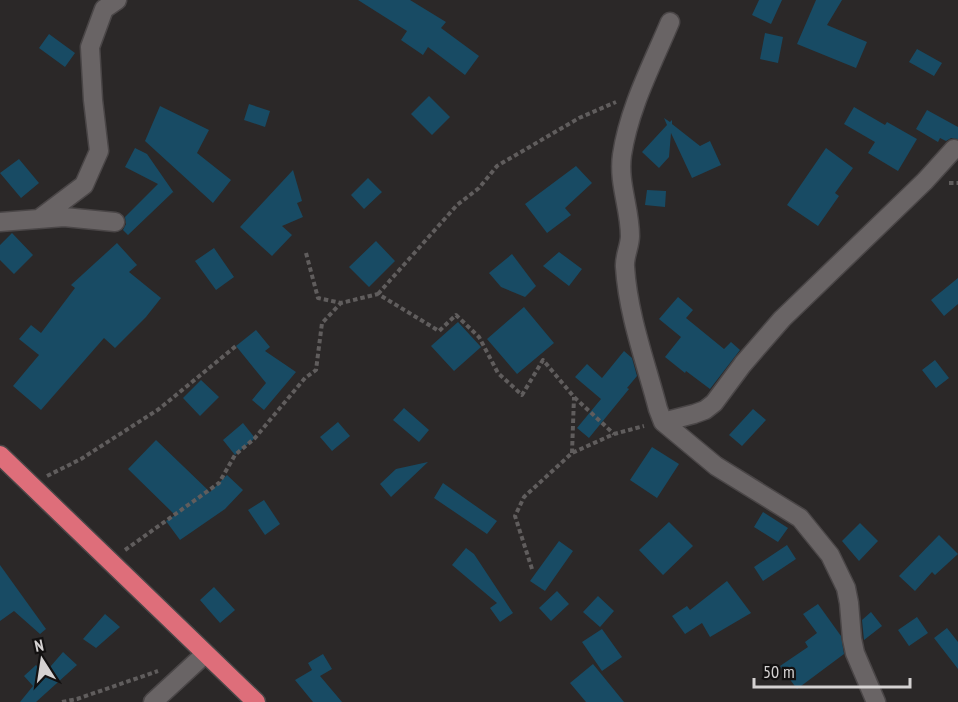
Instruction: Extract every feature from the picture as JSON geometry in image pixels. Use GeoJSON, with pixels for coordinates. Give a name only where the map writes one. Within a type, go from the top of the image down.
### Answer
{"type":"FeatureCollection","features":[{"type":"Feature","properties":{"kind":"highway"},"geometry":{"type":"LineString","coordinates":[[0,455],[256,702]]}},
{"type":"Feature","properties":{"kind":"street"},"geometry":{"type":"LineString","coordinates":[[39,219],[84,185],[99,151],[90,47],[104,9],[117,0]]}},
{"type":"Feature","properties":{"kind":"street"},"geometry":{"type":"LineString","coordinates":[[670,22],[633,108],[620,171],[630,237],[625,263],[626,282],[636,328],[663,422],[716,466],[800,518],[830,555],[846,588],[855,653],[876,702]]}},
{"type":"Feature","properties":{"kind":"street"},"geometry":{"type":"LineString","coordinates":[[663,422],[705,410],[714,402],[782,319],[925,181],[954,149]]}},
{"type":"Feature","properties":{"kind":"street"},"geometry":{"type":"LineString","coordinates":[[0,222],[64,217],[115,222]]}},
{"type":"Feature","properties":{"kind":"street"},"geometry":{"type":"LineString","coordinates":[[153,702],[205,654]]}},
{"type":"Feature","properties":{"kind":"path"},"geometry":{"type":"LineString","coordinates":[[306,253],[318,298],[341,303],[378,294],[457,205],[479,188],[497,165],[579,118],[640,90]]}},
{"type":"Feature","properties":{"kind":"path"},"geometry":{"type":"LineString","coordinates":[[378,294],[439,331],[456,315],[479,337],[498,373],[522,395],[543,360],[574,397],[614,434]]}},
{"type":"Feature","properties":{"kind":"path"},"geometry":{"type":"LineString","coordinates":[[110,561],[219,483],[235,455],[255,438],[305,378],[316,370],[322,323],[341,303]]}},
{"type":"Feature","properties":{"kind":"path"},"geometry":{"type":"LineString","coordinates":[[30,485],[81,459],[159,409],[236,346]]}},
{"type":"Feature","properties":{"kind":"path"},"geometry":{"type":"LineString","coordinates":[[572,453],[574,397]]}},
{"type":"Feature","properties":{"kind":"path"},"geometry":{"type":"LineString","coordinates":[[532,569],[515,516],[524,497],[572,453],[614,434],[663,422]]}},
{"type":"Feature","properties":{"kind":"path"},"geometry":{"type":"LineString","coordinates":[[62,702],[77,699],[160,670]]}},
{"type":"Feature","properties":{"kind":"building"},"geometry":{"type":"Polygon","coordinates":[[[358,0],[410,0],[446,22],[441,28],[479,56],[465,75],[428,47],[423,55],[401,40],[407,31],[358,0]]]}},
{"type":"Feature","properties":{"kind":"building"},"geometry":{"type":"Polygon","coordinates":[[[759,0],[782,0],[771,24],[752,15],[759,0]]]}},
{"type":"Feature","properties":{"kind":"building"},"geometry":{"type":"Polygon","coordinates":[[[816,0],[842,0],[827,25],[867,42],[856,68],[797,44],[816,0]]]}},
{"type":"Feature","properties":{"kind":"building"},"geometry":{"type":"Polygon","coordinates":[[[765,33],[783,37],[778,63],[760,59],[765,33]]]}},
{"type":"Feature","properties":{"kind":"building"},"geometry":{"type":"Polygon","coordinates":[[[49,34],[75,53],[65,67],[39,48],[49,34]]]}},
{"type":"Feature","properties":{"kind":"building"},"geometry":{"type":"Polygon","coordinates":[[[917,49],[942,63],[934,76],[909,62],[917,49]]]}},
{"type":"Feature","properties":{"kind":"building"},"geometry":{"type":"Polygon","coordinates":[[[429,96],[450,117],[432,135],[411,114],[429,96]]]}},
{"type":"Feature","properties":{"kind":"building"},"geometry":{"type":"Polygon","coordinates":[[[249,104],[270,111],[265,127],[244,120],[249,104]]]}},
{"type":"Feature","properties":{"kind":"building"},"geometry":{"type":"Polygon","coordinates":[[[160,106],[209,130],[197,153],[231,180],[213,203],[145,141],[160,106]]]}},
{"type":"Feature","properties":{"kind":"building"},"geometry":{"type":"Polygon","coordinates":[[[854,107],[885,125],[887,122],[917,139],[898,171],[868,153],[875,142],[844,124],[854,107]]]}},
{"type":"Feature","properties":{"kind":"building"},"geometry":{"type":"Polygon","coordinates":[[[927,110],[958,127],[958,139],[951,138],[946,141],[940,138],[938,142],[916,129],[927,110]]]}},
{"type":"Feature","properties":{"kind":"building"},"geometry":{"type":"Polygon","coordinates":[[[664,118],[670,122],[672,120],[672,124],[700,146],[710,141],[721,165],[692,178],[671,133],[669,157],[659,168],[642,152],[667,125],[664,118]]]}},
{"type":"Feature","properties":{"kind":"building"},"geometry":{"type":"Polygon","coordinates":[[[135,148],[147,154],[174,193],[128,235],[123,230],[126,224],[125,217],[158,184],[125,167],[135,148]]]}},
{"type":"Feature","properties":{"kind":"building"},"geometry":{"type":"Polygon","coordinates":[[[826,148],[853,168],[835,193],[839,196],[818,226],[787,205],[826,148]]]}},
{"type":"Feature","properties":{"kind":"building"},"geometry":{"type":"Polygon","coordinates":[[[19,159],[39,183],[21,198],[0,173],[19,159]]]}},
{"type":"Feature","properties":{"kind":"building"},"geometry":{"type":"Polygon","coordinates":[[[576,166],[592,183],[565,208],[571,215],[547,233],[525,204],[576,166]]]}},
{"type":"Feature","properties":{"kind":"building"},"geometry":{"type":"Polygon","coordinates":[[[293,170],[302,201],[297,203],[303,217],[282,226],[292,235],[272,256],[240,227],[293,170]]]}},
{"type":"Feature","properties":{"kind":"building"},"geometry":{"type":"Polygon","coordinates":[[[368,178],[382,192],[364,209],[351,195],[368,178]]]}},
{"type":"Feature","properties":{"kind":"building"},"geometry":{"type":"Polygon","coordinates":[[[647,190],[666,191],[665,207],[645,205],[647,190]]]}},
{"type":"Feature","properties":{"kind":"building"},"geometry":{"type":"Polygon","coordinates":[[[12,233],[33,255],[14,274],[0,260],[0,245],[12,233]]]}},
{"type":"Feature","properties":{"kind":"building"},"geometry":{"type":"Polygon","coordinates":[[[376,241],[395,261],[369,287],[349,267],[376,241]]]}},
{"type":"Feature","properties":{"kind":"building"},"geometry":{"type":"Polygon","coordinates":[[[117,243],[137,265],[129,272],[161,298],[146,317],[115,348],[104,338],[41,410],[13,386],[39,355],[19,339],[31,325],[41,333],[75,288],[71,285],[117,243]]]}},
{"type":"Feature","properties":{"kind":"building"},"geometry":{"type":"Polygon","coordinates":[[[214,248],[234,277],[216,290],[195,261],[214,248]]]}},
{"type":"Feature","properties":{"kind":"building"},"geometry":{"type":"Polygon","coordinates":[[[559,252],[582,269],[569,286],[543,266],[559,252]]]}},
{"type":"Feature","properties":{"kind":"building"},"geometry":{"type":"Polygon","coordinates":[[[512,254],[536,286],[525,297],[501,287],[489,273],[512,254]]]}},
{"type":"Feature","properties":{"kind":"building"},"geometry":{"type":"Polygon","coordinates":[[[958,278],[958,304],[944,316],[931,300],[958,278]]]}},
{"type":"Feature","properties":{"kind":"building"},"geometry":{"type":"Polygon","coordinates":[[[678,297],[693,310],[686,318],[724,349],[731,342],[740,350],[710,389],[665,357],[681,337],[659,319],[678,297]]]}},
{"type":"Feature","properties":{"kind":"building"},"geometry":{"type":"Polygon","coordinates":[[[524,307],[554,343],[517,374],[487,339],[524,307]]]}},
{"type":"Feature","properties":{"kind":"building"},"geometry":{"type":"Polygon","coordinates":[[[458,322],[481,347],[454,371],[431,346],[458,322]]]}},
{"type":"Feature","properties":{"kind":"building"},"geometry":{"type":"Polygon","coordinates":[[[256,330],[270,347],[265,351],[296,372],[264,410],[252,400],[266,383],[236,346],[256,330]]]}},
{"type":"Feature","properties":{"kind":"building"},"geometry":{"type":"Polygon","coordinates":[[[624,351],[632,358],[637,376],[589,438],[577,428],[601,399],[575,377],[587,364],[602,378],[624,351]]]}},
{"type":"Feature","properties":{"kind":"building"},"geometry":{"type":"Polygon","coordinates":[[[935,360],[949,378],[936,388],[922,370],[935,360]]]}},
{"type":"Feature","properties":{"kind":"building"},"geometry":{"type":"Polygon","coordinates":[[[201,380],[219,397],[200,416],[183,398],[201,380]]]}},
{"type":"Feature","properties":{"kind":"building"},"geometry":{"type":"Polygon","coordinates":[[[404,408],[429,430],[419,442],[393,420],[404,408]]]}},
{"type":"Feature","properties":{"kind":"building"},"geometry":{"type":"Polygon","coordinates":[[[753,409],[766,420],[742,446],[729,435],[753,409]]]}},
{"type":"Feature","properties":{"kind":"building"},"geometry":{"type":"Polygon","coordinates":[[[338,422],[350,436],[332,451],[320,437],[338,422]]]}},
{"type":"Feature","properties":{"kind":"building"},"geometry":{"type":"Polygon","coordinates":[[[243,423],[255,438],[235,455],[223,440],[243,423]]]}},
{"type":"Feature","properties":{"kind":"building"},"geometry":{"type":"Polygon","coordinates":[[[156,440],[210,492],[227,475],[243,490],[225,509],[180,540],[166,521],[175,515],[128,469],[156,440]]]}},
{"type":"Feature","properties":{"kind":"building"},"geometry":{"type":"Polygon","coordinates":[[[652,447],[679,464],[657,498],[630,480],[652,447]]]}},
{"type":"Feature","properties":{"kind":"building"},"geometry":{"type":"Polygon","coordinates":[[[428,462],[391,497],[380,484],[396,469],[428,462]]]}},
{"type":"Feature","properties":{"kind":"building"},"geometry":{"type":"Polygon","coordinates":[[[443,483],[497,521],[487,534],[434,498],[443,483]]]}},
{"type":"Feature","properties":{"kind":"building"},"geometry":{"type":"Polygon","coordinates":[[[264,500],[280,524],[265,535],[248,510],[264,500]]]}},
{"type":"Feature","properties":{"kind":"building"},"geometry":{"type":"Polygon","coordinates":[[[763,512],[788,528],[778,542],[754,527],[763,512]]]}},
{"type":"Feature","properties":{"kind":"building"},"geometry":{"type":"Polygon","coordinates":[[[669,522],[693,546],[663,575],[639,550],[669,522]]]}},
{"type":"Feature","properties":{"kind":"building"},"geometry":{"type":"Polygon","coordinates":[[[860,523],[878,541],[859,561],[842,541],[860,523]]]}},
{"type":"Feature","properties":{"kind":"building"},"geometry":{"type":"Polygon","coordinates":[[[939,535],[958,554],[935,575],[932,572],[915,591],[899,576],[939,535]]]}},
{"type":"Feature","properties":{"kind":"building"},"geometry":{"type":"Polygon","coordinates":[[[559,541],[573,551],[545,591],[530,581],[559,541]]]}},
{"type":"Feature","properties":{"kind":"building"},"geometry":{"type":"Polygon","coordinates":[[[787,545],[796,559],[763,581],[754,567],[787,545]]]}},
{"type":"Feature","properties":{"kind":"building"},"geometry":{"type":"Polygon","coordinates":[[[466,548],[474,554],[513,613],[500,622],[490,608],[497,603],[452,565],[466,548]]]}},
{"type":"Feature","properties":{"kind":"building"},"geometry":{"type":"Polygon","coordinates":[[[0,565],[46,629],[40,634],[14,611],[0,621],[0,565]]]}},
{"type":"Feature","properties":{"kind":"building"},"geometry":{"type":"Polygon","coordinates":[[[727,581],[751,613],[710,637],[702,623],[685,634],[672,616],[687,606],[690,610],[727,581]]]}},
{"type":"Feature","properties":{"kind":"building"},"geometry":{"type":"Polygon","coordinates":[[[214,587],[235,610],[220,623],[200,600],[214,587]]]}},
{"type":"Feature","properties":{"kind":"building"},"geometry":{"type":"Polygon","coordinates":[[[557,591],[569,604],[551,621],[539,608],[557,591]]]}},
{"type":"Feature","properties":{"kind":"building"},"geometry":{"type":"Polygon","coordinates":[[[598,596],[614,611],[600,627],[583,612],[598,596]]]}},
{"type":"Feature","properties":{"kind":"building"},"geometry":{"type":"Polygon","coordinates":[[[818,604],[841,636],[844,654],[797,689],[780,666],[808,647],[805,642],[817,633],[803,614],[818,604]]]}},
{"type":"Feature","properties":{"kind":"building"},"geometry":{"type":"Polygon","coordinates":[[[871,612],[882,626],[864,640],[862,620],[871,612]]]}},
{"type":"Feature","properties":{"kind":"building"},"geometry":{"type":"Polygon","coordinates":[[[105,614],[120,627],[96,648],[83,639],[105,614]]]}},
{"type":"Feature","properties":{"kind":"building"},"geometry":{"type":"Polygon","coordinates":[[[917,617],[928,633],[909,646],[898,630],[917,617]]]}},
{"type":"Feature","properties":{"kind":"building"},"geometry":{"type":"Polygon","coordinates":[[[947,628],[958,642],[958,669],[934,638],[947,628]]]}},
{"type":"Feature","properties":{"kind":"building"},"geometry":{"type":"Polygon","coordinates":[[[602,629],[622,657],[602,671],[582,642],[602,629]]]}},
{"type":"Feature","properties":{"kind":"building"},"geometry":{"type":"Polygon","coordinates":[[[63,652],[77,665],[36,702],[20,702],[33,686],[24,676],[36,665],[44,674],[63,652]]]}},
{"type":"Feature","properties":{"kind":"building"},"geometry":{"type":"Polygon","coordinates":[[[323,654],[332,669],[320,676],[342,702],[313,702],[295,680],[312,670],[308,663],[323,654]]]}},
{"type":"Feature","properties":{"kind":"building"},"geometry":{"type":"Polygon","coordinates":[[[593,664],[624,702],[586,702],[570,683],[593,664]]]}}]}
